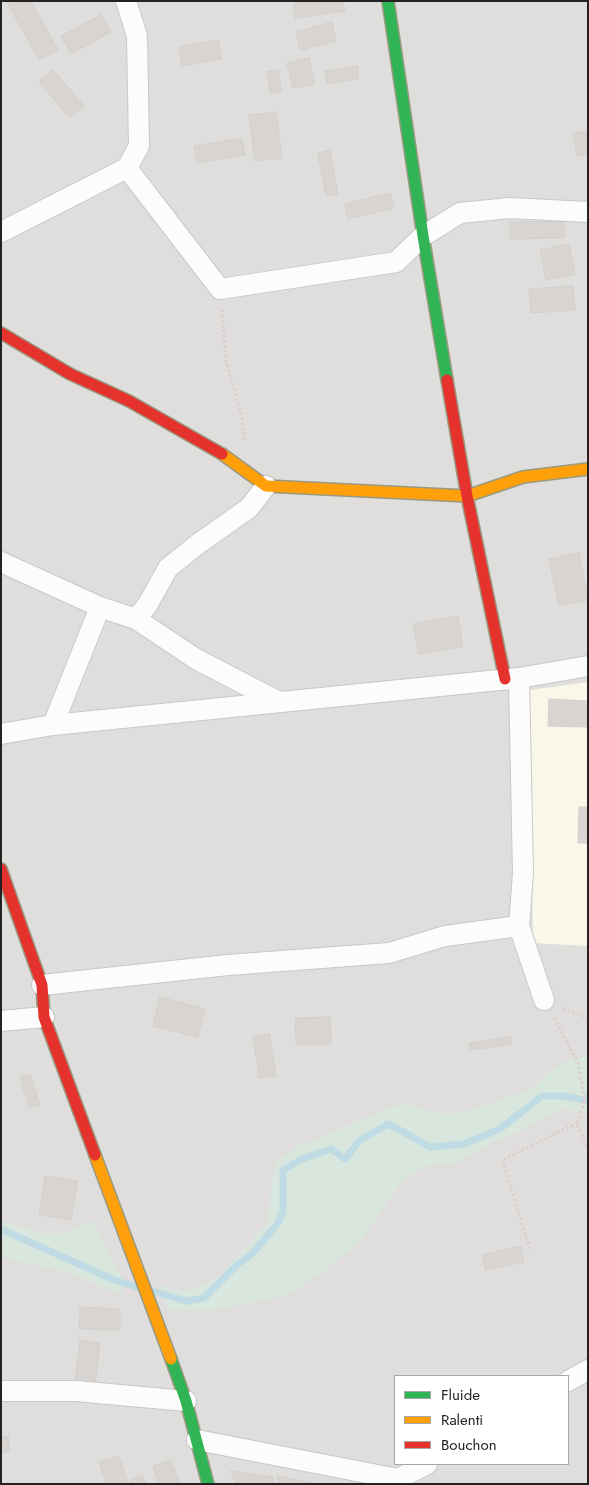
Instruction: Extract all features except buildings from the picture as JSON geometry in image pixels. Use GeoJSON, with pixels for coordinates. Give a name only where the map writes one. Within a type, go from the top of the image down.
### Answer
{"type":"FeatureCollection","features":[{"type":"Feature","properties":{"kind":"street"},"geometry":{"type":"LineString","coordinates":[[1,232],[127,168],[139,146],[137,36],[126,1]]}},
{"type":"Feature","properties":{"kind":"street"},"geometry":{"type":"LineString","coordinates":[[388,1],[423,236],[467,496],[512,679],[523,872],[519,926],[544,1000]]}},
{"type":"Feature","properties":{"kind":"street"},"geometry":{"type":"LineString","coordinates":[[127,168],[220,289],[396,262],[423,236],[460,213],[510,208],[588,212]]}},
{"type":"Feature","properties":{"kind":"street"},"geometry":{"type":"LineString","coordinates":[[1,334],[70,374],[129,401],[223,455],[266,486],[467,496],[523,477],[588,469]]}},
{"type":"Feature","properties":{"kind":"street"},"geometry":{"type":"LineString","coordinates":[[136,620],[148,604],[168,568],[249,508],[266,486]]}},
{"type":"Feature","properties":{"kind":"street"},"geometry":{"type":"LineString","coordinates":[[1,562],[100,607],[136,620],[196,659],[279,702]]}},
{"type":"Feature","properties":{"kind":"street"},"geometry":{"type":"LineString","coordinates":[[54,725],[100,607]]}},
{"type":"Feature","properties":{"kind":"street"},"geometry":{"type":"LineString","coordinates":[[1,734],[54,725],[512,679],[588,666]]}},
{"type":"Feature","properties":{"kind":"street"},"geometry":{"type":"LineString","coordinates":[[1,869],[42,985],[44,1017],[148,1294],[186,1402],[208,1484]]}},
{"type":"Feature","properties":{"kind":"street"},"geometry":{"type":"LineString","coordinates":[[42,985],[228,965],[389,953],[445,936],[519,926]]}},
{"type":"Feature","properties":{"kind":"street"},"geometry":{"type":"LineString","coordinates":[[1,1021],[44,1017]]}},
{"type":"Feature","properties":{"kind":"street"},"geometry":{"type":"LineString","coordinates":[[569,1380],[588,1370]]}},
{"type":"Feature","properties":{"kind":"street"},"geometry":{"type":"LineString","coordinates":[[1,1391],[76,1392],[186,1402]]}},
{"type":"Feature","properties":{"kind":"street"},"geometry":{"type":"LineString","coordinates":[[197,1440],[398,1478],[425,1465]]}},
{"type":"Feature","properties":{"kind":"path"},"geometry":{"type":"LineString","coordinates":[[220,289],[226,362],[242,412],[246,445]]}},
{"type":"Feature","properties":{"kind":"path"},"geometry":{"type":"LineString","coordinates":[[544,1000],[588,1018]]}},
{"type":"Feature","properties":{"kind":"path"},"geometry":{"type":"LineString","coordinates":[[544,1000],[578,1063],[585,1100],[577,1124],[588,1149]]}},
{"type":"Feature","properties":{"kind":"path"},"geometry":{"type":"LineString","coordinates":[[530,1249],[502,1160],[577,1124]]}},
{"type":"Feature","properties":{"kind":"shaded area"},"geometry":{"type":"Polygon","coordinates":[[[1,1],[588,1],[588,1484],[1,1484],[1,1]]]}},
{"type":"Feature","properties":{"kind":"shaded area"},"geometry":{"type":"Polygon","coordinates":[[[588,682],[588,946],[533,943],[530,690],[588,682]]]}},
{"type":"Feature","properties":{"kind":"shaded area"},"geometry":{"type":"Polygon","coordinates":[[[588,1055],[588,1112],[563,1109],[515,1134],[484,1147],[457,1164],[425,1166],[403,1180],[360,1242],[318,1276],[285,1296],[212,1310],[169,1310],[160,1285],[176,1290],[191,1290],[220,1276],[268,1221],[273,1170],[281,1158],[297,1146],[317,1140],[369,1116],[405,1103],[435,1113],[457,1114],[484,1106],[535,1087],[547,1074],[564,1062],[588,1055]]]}},
{"type":"Feature","properties":{"kind":"shaded area"},"geometry":{"type":"Polygon","coordinates":[[[1,1221],[45,1234],[66,1233],[92,1221],[121,1276],[122,1294],[70,1272],[1,1258],[1,1221]]]}},
{"type":"Feature","properties":{"kind":"waterway"},"geometry":{"type":"LineString","coordinates":[[152,1291],[186,1301],[204,1298],[237,1265],[253,1253],[278,1223],[283,1211],[283,1170],[302,1159],[331,1149],[345,1159],[360,1140],[389,1124],[430,1147],[464,1144],[500,1129],[542,1096],[564,1096],[585,1100],[588,1097]]}},
{"type":"Feature","properties":{"kind":"waterway"},"geometry":{"type":"LineString","coordinates":[[1,1229],[114,1280],[137,1287]]}},
{"type":"Feature","properties":{"kind":"traffic: fast"},"geometry":{"type":"LineString","coordinates":[[388,1],[423,236],[447,380]]}},
{"type":"Feature","properties":{"kind":"traffic: fast"},"geometry":{"type":"LineString","coordinates":[[171,1359],[186,1401],[208,1484]]}},
{"type":"Feature","properties":{"kind":"traffic: slow"},"geometry":{"type":"LineString","coordinates":[[222,454],[266,486],[467,496],[523,477],[588,469]]}},
{"type":"Feature","properties":{"kind":"traffic: slow"},"geometry":{"type":"LineString","coordinates":[[95,1155],[171,1359]]}},
{"type":"Feature","properties":{"kind":"traffic: jam"},"geometry":{"type":"LineString","coordinates":[[1,333],[70,374],[129,401],[222,454]]}},
{"type":"Feature","properties":{"kind":"traffic: jam"},"geometry":{"type":"LineString","coordinates":[[447,380],[467,496],[505,679]]}},
{"type":"Feature","properties":{"kind":"traffic: jam"},"geometry":{"type":"LineString","coordinates":[[1,869],[42,985],[44,1017],[95,1155]]}}]}
